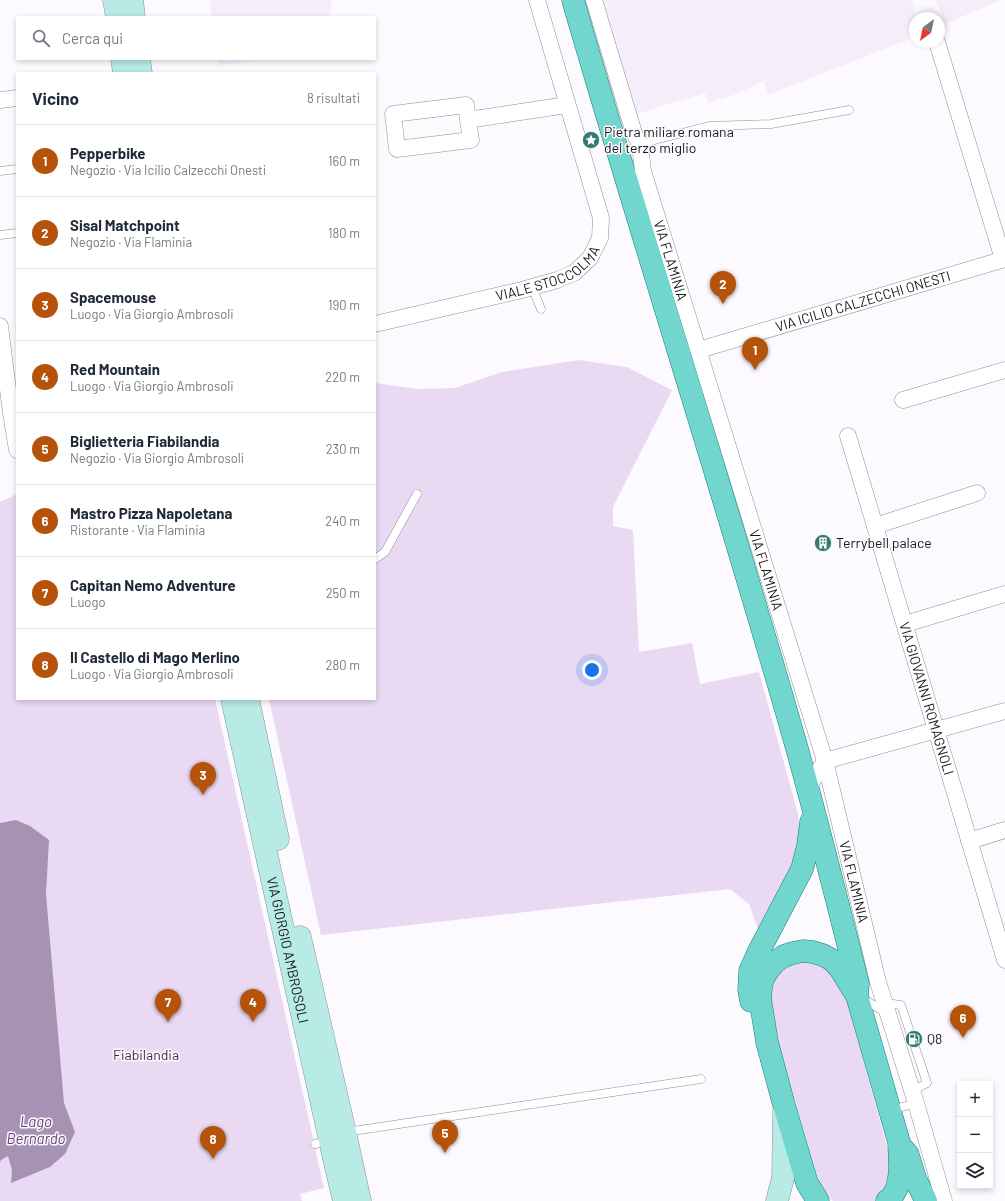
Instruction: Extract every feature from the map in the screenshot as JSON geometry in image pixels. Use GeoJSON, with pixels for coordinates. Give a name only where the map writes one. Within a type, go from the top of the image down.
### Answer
{"type":"FeatureCollection","features":[{"type":"Feature","properties":{"kind":"main road"},"geometry":{"type":"LineString","coordinates":[[114,0],[116,16]]}},
{"type":"Feature","properties":{"kind":"main road"},"geometry":{"type":"LineString","coordinates":[[132,0],[134,16]]}},
{"type":"Feature","properties":{"kind":"main road","name":"VIA FLAMINIA"},"geometry":{"type":"LineString","coordinates":[[572,0],[741,557],[810,798],[858,984],[857,996]]}},
{"type":"Feature","properties":{"kind":"main road"},"geometry":{"type":"LineString","coordinates":[[122,60],[124,72]]}},
{"type":"Feature","properties":{"kind":"main road"},"geometry":{"type":"LineString","coordinates":[[139,60],[141,72]]}},
{"type":"Feature","properties":{"kind":"main road","name":"VIA GIORGIO AMBROSOLI"},"geometry":{"type":"LineString","coordinates":[[232,700],[344,1201]]}},
{"type":"Feature","properties":{"kind":"main road","name":"VIA GIORGIO AMBROSOLI"},"geometry":{"type":"LineString","coordinates":[[248,700],[297,923],[330,1139],[360,1201]]}},
{"type":"Feature","properties":{"kind":"main road","name":"VIA FLAMINIA"},"geometry":{"type":"LineString","coordinates":[[767,1042],[752,1006],[749,990],[750,971],[802,869],[808,846],[810,798]]}},
{"type":"Feature","properties":{"kind":"main road","name":"VIA FLAMINIA"},"geometry":{"type":"LineString","coordinates":[[818,1201],[807,1183],[784,1105],[767,1042],[760,998],[760,988],[768,969],[784,956],[793,952],[803,951],[823,955],[832,960],[839,966],[857,996],[899,1142],[899,1178],[892,1197],[887,1201]]}},
{"type":"Feature","properties":{"kind":"main road"},"geometry":{"type":"LineString","coordinates":[[777,1201],[783,1178],[784,1105]]}},
{"type":"Feature","properties":{"kind":"main road","name":"VIA FLAMINIA"},"geometry":{"type":"LineString","coordinates":[[899,1142],[908,1156],[915,1178],[926,1201]]}},
{"type":"Feature","properties":{"kind":"street","name":"VIALE STOCCOLMA"},"geometry":{"type":"LineString","coordinates":[[376,324],[557,280],[574,273],[590,258],[600,238],[601,218],[537,0]]}},
{"type":"Feature","properties":{"kind":"street","name":"VIA FLAMINIA"},"geometry":{"type":"LineString","coordinates":[[594,0],[634,133],[640,145],[643,171],[825,760],[869,974],[886,1008],[914,1097],[944,1201]]}},
{"type":"Feature","properties":{"kind":"street","name":"VIA ICILIO CALZECCHI ONESTI"},"geometry":{"type":"LineString","coordinates":[[699,350],[1004,259],[939,48]]}},
{"type":"Feature","properties":{"kind":"street"},"geometry":{"type":"LineString","coordinates":[[0,100],[16,98]]}},
{"type":"Feature","properties":{"kind":"street"},"geometry":{"type":"LineString","coordinates":[[604,108],[625,103]]}},
{"type":"Feature","properties":{"kind":"street"},"geometry":{"type":"LineString","coordinates":[[466,105],[468,120],[470,140],[397,149],[393,114],[466,105]]}},
{"type":"Feature","properties":{"kind":"street"},"geometry":{"type":"LineString","coordinates":[[468,120],[568,105]]}},
{"type":"Feature","properties":{"kind":"street"},"geometry":{"type":"LineString","coordinates":[[0,326],[9,414],[16,446]]}},
{"type":"Feature","properties":{"kind":"street"},"geometry":{"type":"LineString","coordinates":[[903,400],[1005,370]]}},
{"type":"Feature","properties":{"kind":"street","name":"VIA GIOVANNI ROMAGNOLI"},"geometry":{"type":"LineString","coordinates":[[848,436],[969,841],[1002,937],[1005,960]]}},
{"type":"Feature","properties":{"kind":"street"},"geometry":{"type":"LineString","coordinates":[[875,526],[977,493]]}},
{"type":"Feature","properties":{"kind":"street"},"geometry":{"type":"LineString","coordinates":[[904,624],[1005,594]]}},
{"type":"Feature","properties":{"kind":"street"},"geometry":{"type":"LineString","coordinates":[[810,798],[825,760],[1005,711]]}},
{"type":"Feature","properties":{"kind":"street"},"geometry":{"type":"LineString","coordinates":[[969,841],[1005,830]]}},
{"type":"Feature","properties":{"kind":"lane"},"geometry":{"type":"LineString","coordinates":[[640,145],[709,126],[771,124],[849,110]]}},
{"type":"Feature","properties":{"kind":"lane"},"geometry":{"type":"LineString","coordinates":[[0,171],[16,169]]}},
{"type":"Feature","properties":{"kind":"lane"},"geometry":{"type":"LineString","coordinates":[[0,235],[16,233]]}},
{"type":"Feature","properties":{"kind":"lane"},"geometry":{"type":"LineString","coordinates":[[532,287],[541,309]]}},
{"type":"Feature","properties":{"kind":"lane"},"geometry":{"type":"LineString","coordinates":[[376,558],[385,552],[417,494]]}},
{"type":"Feature","properties":{"kind":"lane"},"geometry":{"type":"LineString","coordinates":[[847,942],[869,974]]}},
{"type":"Feature","properties":{"kind":"lane"},"geometry":{"type":"LineString","coordinates":[[857,996],[886,1008]]}},
{"type":"Feature","properties":{"kind":"lane"},"geometry":{"type":"LineString","coordinates":[[330,1139],[701,1079]]}},
{"type":"Feature","properties":{"kind":"lane"},"geometry":{"type":"LineString","coordinates":[[890,1111],[914,1097]]}},
{"type":"Feature","properties":{"kind":"shaded area"},"geometry":{"type":"Polygon","coordinates":[[[209,0],[332,0],[329,16],[212,16],[209,0]]]}},
{"type":"Feature","properties":{"kind":"shaded area"},"geometry":{"type":"Polygon","coordinates":[[[601,0],[913,0],[915,12],[909,12],[909,39],[768,95],[764,81],[737,94],[708,103],[705,93],[636,115],[601,0]]]}},
{"type":"Feature","properties":{"kind":"shaded area"},"geometry":{"type":"Polygon","coordinates":[[[936,0],[1001,0],[945,24],[945,12],[940,12],[936,0]]]}},
{"type":"Feature","properties":{"kind":"shaded area"},"geometry":{"type":"Polygon","coordinates":[[[217,60],[257,60],[218,66],[217,60]]]}},
{"type":"Feature","properties":{"kind":"green space"},"geometry":{"type":"Polygon","coordinates":[[[579,360],[627,367],[672,390],[613,507],[613,526],[633,530],[639,652],[692,643],[700,684],[759,672],[798,814],[800,832],[798,853],[759,932],[749,904],[730,889],[321,935],[269,700],[376,700],[376,383],[418,389],[455,388],[502,372],[579,360]]]}},
{"type":"Feature","properties":{"kind":"green space","name":"Fiabilandia"},"geometry":{"type":"Polygon","coordinates":[[[16,494],[16,700],[215,700],[324,1188],[300,1194],[302,1201],[0,1201],[0,502],[16,494]]]}},
{"type":"Feature","properties":{"kind":"green space"},"geometry":{"type":"Polygon","coordinates":[[[810,959],[819,962],[843,986],[892,1165],[892,1177],[876,1201],[833,1201],[824,1192],[820,1185],[768,1008],[768,992],[780,968],[810,959]]]}},
{"type":"Feature","properties":{"kind":"water","name":"Lago Bernardo"},"geometry":{"type":"Polygon","coordinates":[[[16,820],[30,826],[49,840],[46,894],[64,1103],[75,1132],[65,1154],[50,1167],[11,1183],[12,1170],[8,1156],[0,1162],[0,823],[16,820]]]}},
{"type":"Feature","properties":{"kind":"place","name":"Pietra miliare romana del terzo miglio"},"geometry":{"type":"Point","coordinates":[591,140]}},
{"type":"Feature","properties":{"kind":"place","name":"Sisal Matchpoint"},"geometry":{"type":"Point","coordinates":[723,304]}},
{"type":"Feature","properties":{"kind":"place","name":"Pepperbike"},"geometry":{"type":"Point","coordinates":[755,370]}},
{"type":"Feature","properties":{"kind":"place","name":"Terrybell palace"},"geometry":{"type":"Point","coordinates":[823,543]}},
{"type":"Feature","properties":{"kind":"place","name":"Spacemouse"},"geometry":{"type":"Point","coordinates":[203,795]}},
{"type":"Feature","properties":{"kind":"place","name":"Capitan Nemo Adventure"},"geometry":{"type":"Point","coordinates":[168,1022]}},
{"type":"Feature","properties":{"kind":"place","name":"Red Mountain"},"geometry":{"type":"Point","coordinates":[253,1022]}},
{"type":"Feature","properties":{"kind":"place","name":"Mastro Pizza Napoletana"},"geometry":{"type":"Point","coordinates":[963,1038]}},
{"type":"Feature","properties":{"kind":"place","name":"Q8"},"geometry":{"type":"Point","coordinates":[914,1039]}},
{"type":"Feature","properties":{"kind":"place","name":"Biglietteria Fiabilandia"},"geometry":{"type":"Point","coordinates":[445,1153]}},
{"type":"Feature","properties":{"kind":"place","name":"Il Castello di Mago Merlino"},"geometry":{"type":"Point","coordinates":[213,1159]}}]}
